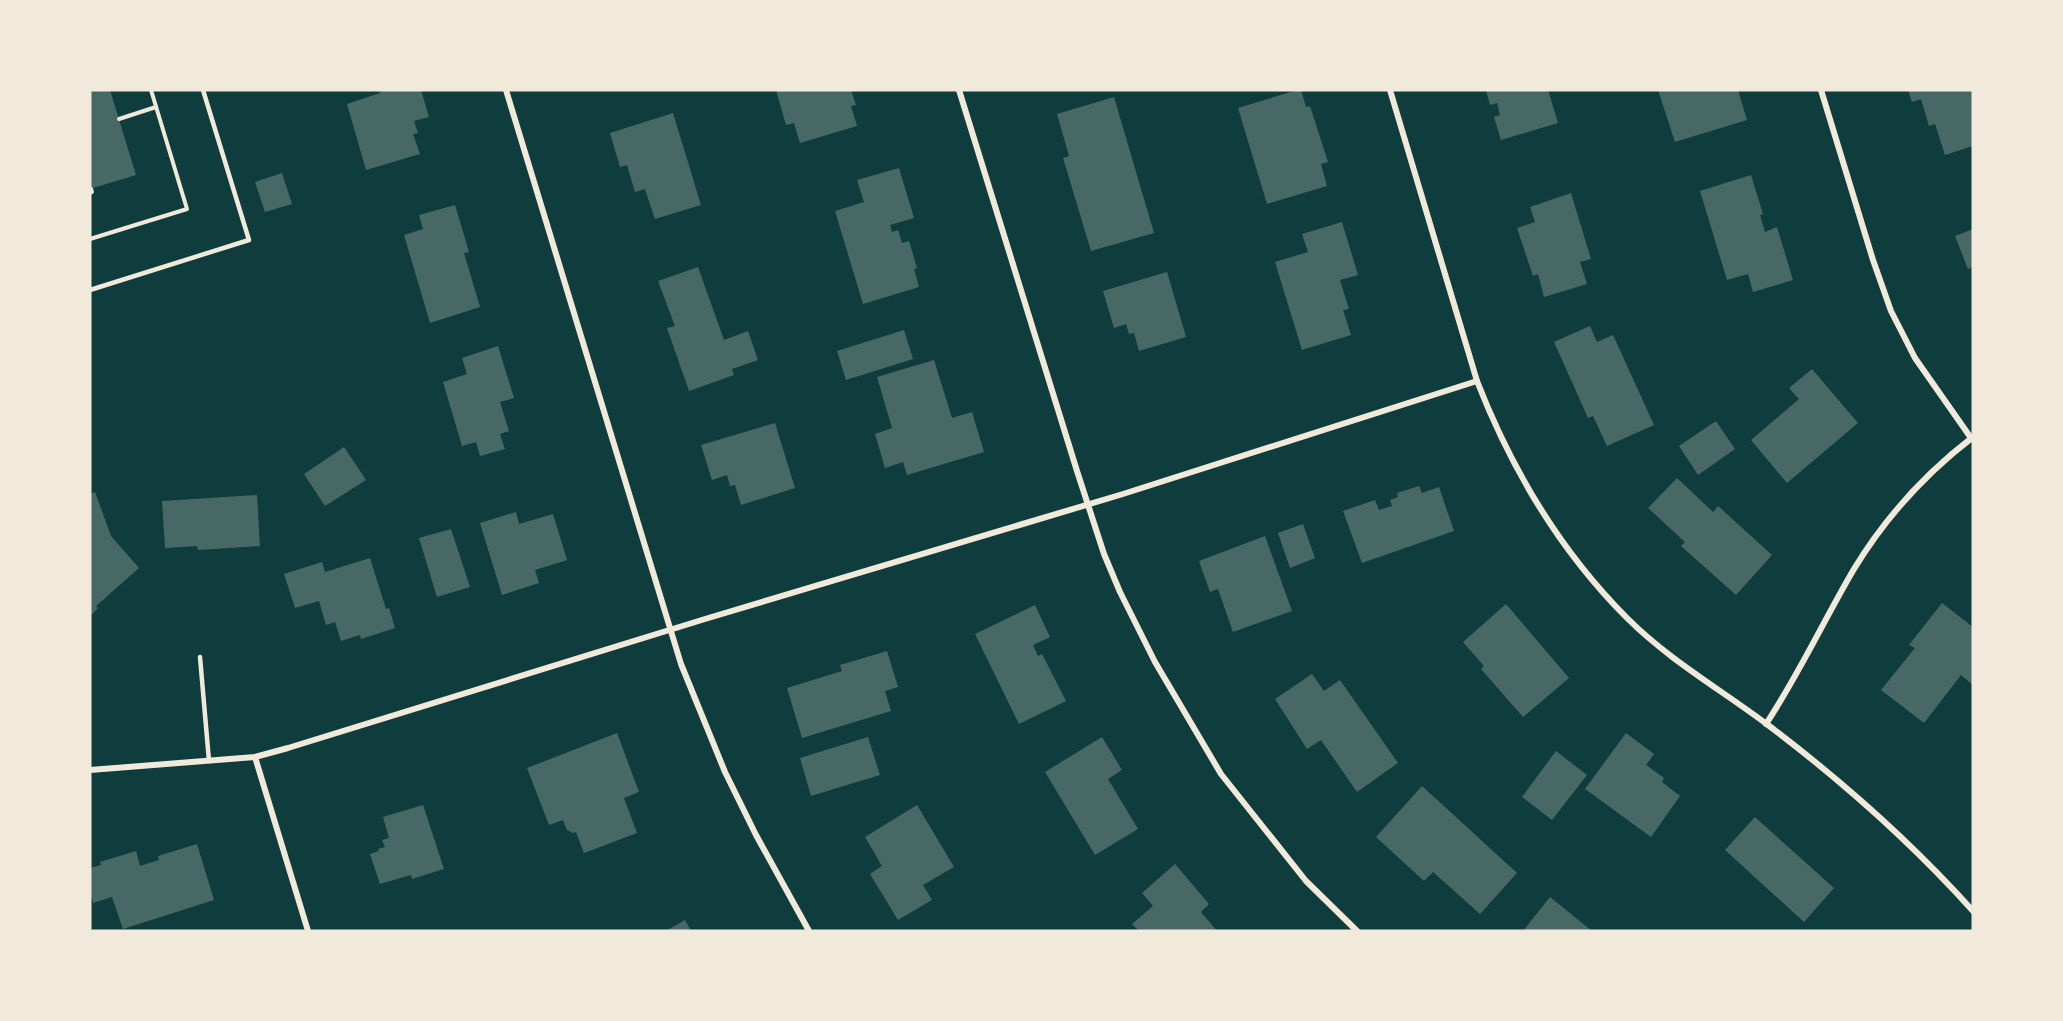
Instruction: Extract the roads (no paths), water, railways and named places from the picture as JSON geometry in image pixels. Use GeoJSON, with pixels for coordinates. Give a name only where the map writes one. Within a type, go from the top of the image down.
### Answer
{"type":"FeatureCollection","features":[{"type":"Feature","properties":{"kind":"street"},"geometry":{"type":"LineString","coordinates":[[506,90],[670,630],[697,706],[756,836],[809,931]]}},
{"type":"Feature","properties":{"kind":"street"},"geometry":{"type":"LineString","coordinates":[[959,90],[1088,505],[1120,592],[1150,652],[1221,774],[1306,881],[1357,931]]}},
{"type":"Feature","properties":{"kind":"street"},"geometry":{"type":"LineString","coordinates":[[1390,90],[1477,381],[1514,464],[1551,526],[1589,576],[1627,618],[1668,655],[1766,724],[1837,780],[1890,825],[1939,873],[1973,911]]}},
{"type":"Feature","properties":{"kind":"street"},"geometry":{"type":"LineString","coordinates":[[1766,724],[1880,530],[1933,471],[1972,437],[1915,358],[1891,311],[1873,261],[1821,90]]}},
{"type":"Feature","properties":{"kind":"street"},"geometry":{"type":"LineString","coordinates":[[90,770],[255,757],[1088,505],[1477,381]]}},
{"type":"Feature","properties":{"kind":"street"},"geometry":{"type":"LineString","coordinates":[[255,757],[308,931]]}},
{"type":"Feature","properties":{"kind":"lane"},"geometry":{"type":"LineString","coordinates":[[90,290],[249,240],[203,90]]}},
{"type":"Feature","properties":{"kind":"lane"},"geometry":{"type":"LineString","coordinates":[[200,657],[209,761]]}}]}
